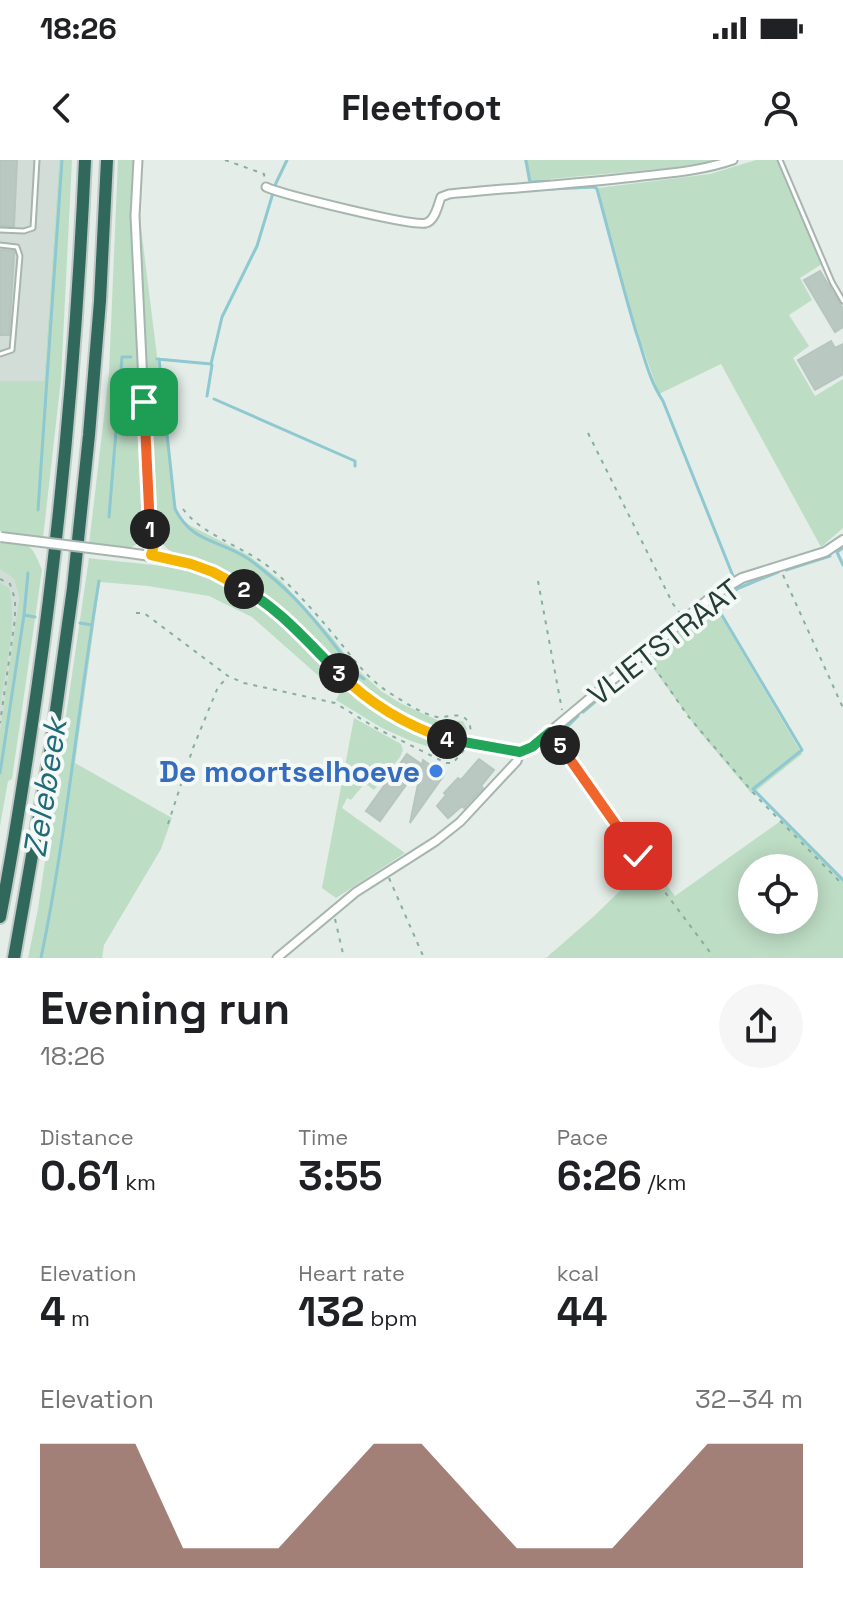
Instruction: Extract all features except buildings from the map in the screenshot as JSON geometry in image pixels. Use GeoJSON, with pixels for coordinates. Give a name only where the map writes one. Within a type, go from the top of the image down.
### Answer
{"type":"FeatureCollection","features":[{"type":"Feature","properties":{"kind":"highway"},"geometry":{"type":"LineString","coordinates":[[0,917],[29,750],[52,586],[68,433],[85,160]]}},
{"type":"Feature","properties":{"kind":"highway"},"geometry":{"type":"LineString","coordinates":[[14,958],[50,753],[73,588],[100,301],[107,160]]}},
{"type":"Feature","properties":{"kind":"street"},"geometry":{"type":"LineString","coordinates":[[138,160],[135,216],[150,528],[154,545],[151,555]]}},
{"type":"Feature","properties":{"kind":"street"},"geometry":{"type":"LineString","coordinates":[[268,188],[340,207],[426,223],[432,219],[441,197],[449,194],[709,168],[733,160]]}},
{"type":"Feature","properties":{"kind":"street"},"geometry":{"type":"LineString","coordinates":[[0,537],[151,555],[213,572],[260,598],[293,626],[354,689],[387,713],[447,739],[520,752],[517,761],[460,822],[356,892],[277,958]]}},
{"type":"Feature","properties":{"kind":"street","name":"VLIETSTRAAT"},"geometry":{"type":"LineString","coordinates":[[520,752],[532,747],[730,584],[825,552],[843,540]]}},
{"type":"Feature","properties":{"kind":"lane"},"geometry":{"type":"LineString","coordinates":[[0,230],[24,231],[33,228],[37,160]]}},
{"type":"Feature","properties":{"kind":"lane"},"geometry":{"type":"LineString","coordinates":[[780,160],[843,301]]}},
{"type":"Feature","properties":{"kind":"lane"},"geometry":{"type":"LineString","coordinates":[[0,245],[17,247],[20,256],[12,350],[0,354]]}},
{"type":"Feature","properties":{"kind":"path"},"geometry":{"type":"LineString","coordinates":[[225,160],[264,174],[268,188]]}},
{"type":"Feature","properties":{"kind":"path"},"geometry":{"type":"LineString","coordinates":[[588,433],[673,604],[686,620]]}},
{"type":"Feature","properties":{"kind":"path"},"geometry":{"type":"LineString","coordinates":[[780,566],[843,708]]}},
{"type":"Feature","properties":{"kind":"path"},"geometry":{"type":"LineString","coordinates":[[0,579],[10,584],[15,599],[15,619],[0,723]]}},
{"type":"Feature","properties":{"kind":"path"},"geometry":{"type":"LineString","coordinates":[[538,581],[561,708],[568,717]]}},
{"type":"Feature","properties":{"kind":"path"},"geometry":{"type":"LineString","coordinates":[[645,654],[688,716],[756,796],[843,885]]}},
{"type":"Feature","properties":{"kind":"path"},"geometry":{"type":"LineString","coordinates":[[168,824],[193,748],[218,687],[228,676]]}},
{"type":"Feature","properties":{"kind":"path"},"geometry":{"type":"LineString","coordinates":[[550,732],[709,951],[711,958]]}},
{"type":"Feature","properties":{"kind":"path"},"geometry":{"type":"LineString","coordinates":[[387,873],[424,958]]}},
{"type":"Feature","properties":{"kind":"path"},"geometry":{"type":"LineString","coordinates":[[332,910],[344,958]]}},
{"type":"Feature","properties":{"kind":"shaded area"},"geometry":{"type":"Polygon","coordinates":[[[0,160],[59,160],[44,381],[0,381],[0,160]]]}},
{"type":"Feature","properties":{"kind":"shaded area"},"geometry":{"type":"Polygon","coordinates":[[[0,569],[14,579],[19,598],[0,730],[0,569]]]}},
{"type":"Feature","properties":{"kind":"green space"},"geometry":{"type":"Polygon","coordinates":[[[59,160],[72,160],[61,379],[43,538],[0,531],[0,381],[44,381],[59,160]]]}},
{"type":"Feature","properties":{"kind":"green space"},"geometry":{"type":"Polygon","coordinates":[[[118,160],[133,160],[147,528],[137,544],[124,549],[89,545],[109,373],[118,160]]]}},
{"type":"Feature","properties":{"kind":"green space"},"geometry":{"type":"Polygon","coordinates":[[[524,160],[723,160],[528,181],[524,160]]]}},
{"type":"Feature","properties":{"kind":"green space"},"geometry":{"type":"Polygon","coordinates":[[[756,160],[779,160],[825,262],[800,278],[812,300],[789,315],[809,346],[793,358],[815,396],[843,379],[843,528],[821,547],[721,364],[659,394],[627,303],[598,188],[710,174],[756,160]]]}},
{"type":"Feature","properties":{"kind":"green space"},"geometry":{"type":"Polygon","coordinates":[[[139,228],[178,516],[189,525],[248,555],[281,581],[356,668],[381,691],[437,720],[463,721],[467,729],[463,737],[428,726],[383,702],[340,669],[263,596],[233,577],[186,560],[166,548],[159,539],[153,527],[139,228]]]}},
{"type":"Feature","properties":{"kind":"green space"},"geometry":{"type":"Polygon","coordinates":[[[0,542],[28,546],[42,570],[12,779],[8,781],[0,826],[0,730],[19,598],[14,579],[0,569],[0,542]]]}},
{"type":"Feature","properties":{"kind":"green space"},"geometry":{"type":"Polygon","coordinates":[[[89,558],[178,569],[228,588],[273,616],[334,677],[365,703],[417,733],[457,746],[459,751],[452,754],[411,741],[382,728],[336,700],[339,694],[252,617],[209,596],[100,582],[75,763],[172,818],[161,849],[104,945],[102,958],[28,958],[38,909],[89,558]]]}},
{"type":"Feature","properties":{"kind":"green space"},"geometry":{"type":"Polygon","coordinates":[[[0,583],[9,588],[12,615],[0,707],[0,583]]]}},
{"type":"Feature","properties":{"kind":"green space"},"geometry":{"type":"Polygon","coordinates":[[[713,603],[802,754],[752,794],[699,731],[647,660],[713,603]]]}},
{"type":"Feature","properties":{"kind":"green space"},"geometry":{"type":"Polygon","coordinates":[[[354,718],[401,744],[403,750],[374,790],[365,783],[351,800],[347,798],[342,808],[405,853],[336,898],[322,888],[354,718]]]}},
{"type":"Feature","properties":{"kind":"green space"},"geometry":{"type":"Polygon","coordinates":[[[782,820],[817,854],[738,854],[738,934],[818,934],[818,855],[843,879],[843,958],[546,958],[649,863],[675,896],[782,820]]]}},
{"type":"Feature","properties":{"kind":"waterway"},"geometry":{"type":"LineString","coordinates":[[38,510],[62,160]]}},
{"type":"Feature","properties":{"kind":"waterway"},"geometry":{"type":"LineString","coordinates":[[157,359],[211,364],[222,317],[257,246],[276,183],[287,160]]}},
{"type":"Feature","properties":{"kind":"waterway"},"geometry":{"type":"LineString","coordinates":[[526,160],[530,182],[549,181]]}},
{"type":"Feature","properties":{"kind":"waterway"},"geometry":{"type":"LineString","coordinates":[[551,189],[597,189],[647,367],[733,576]]}},
{"type":"Feature","properties":{"kind":"waterway"},"geometry":{"type":"LineString","coordinates":[[109,517],[122,357],[131,357]]}},
{"type":"Feature","properties":{"kind":"waterway"},"geometry":{"type":"LineString","coordinates":[[159,359],[175,509],[181,519],[195,533],[244,556],[275,580],[308,613],[364,679]]}},
{"type":"Feature","properties":{"kind":"waterway"},"geometry":{"type":"LineString","coordinates":[[207,396],[212,365]]}},
{"type":"Feature","properties":{"kind":"waterway"},"geometry":{"type":"LineString","coordinates":[[214,399],[355,461],[355,466]]}},
{"type":"Feature","properties":{"kind":"waterway"},"geometry":{"type":"LineString","coordinates":[[843,548],[837,552],[843,565]]}},
{"type":"Feature","properties":{"kind":"waterway"},"geometry":{"type":"LineString","coordinates":[[786,570],[830,556]]}},
{"type":"Feature","properties":{"kind":"waterway"},"geometry":{"type":"LineString","coordinates":[[739,588],[778,572]]}},
{"type":"Feature","properties":{"kind":"waterway"},"geometry":{"type":"LineString","coordinates":[[24,615],[28,573]]}},
{"type":"Feature","properties":{"kind":"waterway","name":"Zelebeek"},"geometry":{"type":"LineString","coordinates":[[41,958],[58,864],[99,581]]}},
{"type":"Feature","properties":{"kind":"waterway"},"geometry":{"type":"LineString","coordinates":[[738,585],[739,588],[717,607],[802,750],[753,789],[843,880]]}},
{"type":"Feature","properties":{"kind":"waterway"},"geometry":{"type":"LineString","coordinates":[[0,773],[24,615],[35,617]]}},
{"type":"Feature","properties":{"kind":"waterway"},"geometry":{"type":"LineString","coordinates":[[80,623],[92,625]]}},
{"type":"Feature","properties":{"kind":"waterway"},"geometry":{"type":"LineString","coordinates":[[583,712],[615,685]]}},
{"type":"Feature","properties":{"kind":"waterway"},"geometry":{"type":"LineString","coordinates":[[578,716],[558,736],[620,823]]}},
{"type":"Feature","properties":{"kind":"place","name":"De moortselhoeve"},"geometry":{"type":"Point","coordinates":[436,771]}},
{"type":"Feature","properties":{"kind":"route"},"geometry":{"type":"LineString","coordinates":[[144,402],[150,528],[154,545],[151,555],[213,572],[260,598],[293,626],[354,689],[387,713],[428,733],[468,744],[520,752],[532,747],[550,732],[638,856]]}}]}
